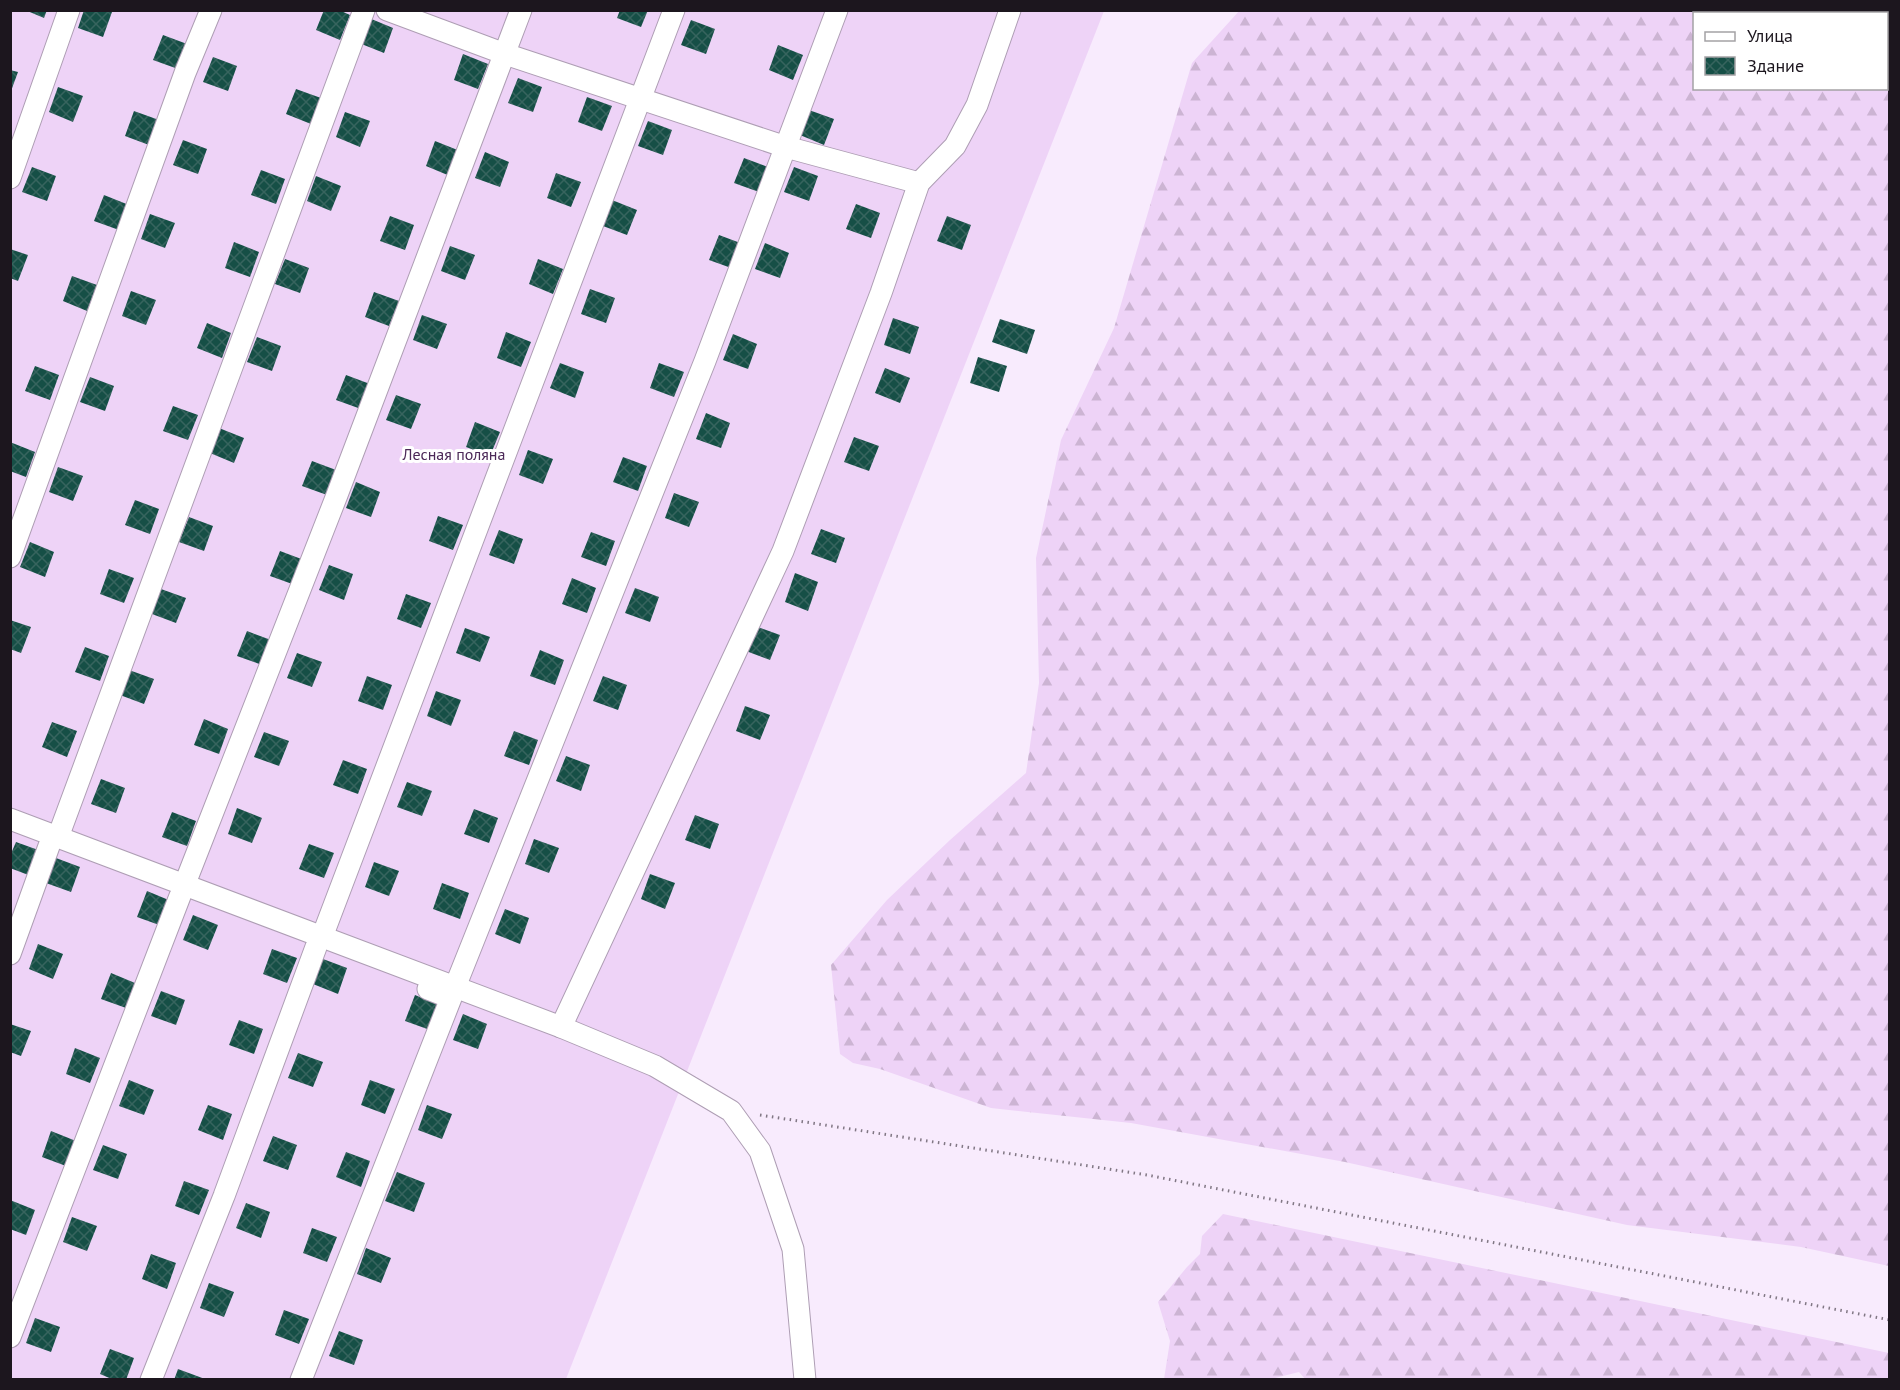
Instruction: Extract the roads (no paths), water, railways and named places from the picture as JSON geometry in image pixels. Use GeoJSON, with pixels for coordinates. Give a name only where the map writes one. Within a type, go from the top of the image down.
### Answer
{"type":"FeatureCollection","features":[{"type":"Feature","properties":{"kind":"street"},"geometry":{"type":"LineString","coordinates":[[10,178],[69,10]]}},
{"type":"Feature","properties":{"kind":"street"},"geometry":{"type":"LineString","coordinates":[[10,557],[185,73],[211,10]]}},
{"type":"Feature","properties":{"kind":"street"},"geometry":{"type":"LineString","coordinates":[[10,954],[54,842],[364,10]]}},
{"type":"Feature","properties":{"kind":"street"},"geometry":{"type":"LineString","coordinates":[[387,10],[505,54],[786,147],[919,183]]}},
{"type":"Feature","properties":{"kind":"street"},"geometry":{"type":"LineString","coordinates":[[10,1337],[337,495],[521,10]]}},
{"type":"Feature","properties":{"kind":"street"},"geometry":{"type":"LineString","coordinates":[[151,1380],[224,1196],[674,10]]}},
{"type":"Feature","properties":{"kind":"street"},"geometry":{"type":"LineString","coordinates":[[454,987],[701,373],[837,10]]}},
{"type":"Feature","properties":{"kind":"street"},"geometry":{"type":"LineString","coordinates":[[561,1027],[783,552],[881,293],[919,183],[955,146],[977,105],[1010,10]]}},
{"type":"Feature","properties":{"kind":"street"},"geometry":{"type":"LineString","coordinates":[[10,819],[54,842],[182,891],[561,1027],[655,1066],[731,1110],[760,1151],[793,1250],[805,1380]]}},
{"type":"Feature","properties":{"kind":"street"},"geometry":{"type":"LineString","coordinates":[[10,831],[54,842]]}},
{"type":"Feature","properties":{"kind":"street"},"geometry":{"type":"LineString","coordinates":[[301,1380],[451,998],[319,942]]}},
{"type":"Feature","properties":{"kind":"park label","name":"Лесная поляна"},"geometry":{"type":"Point","coordinates":[454,454]}}]}
